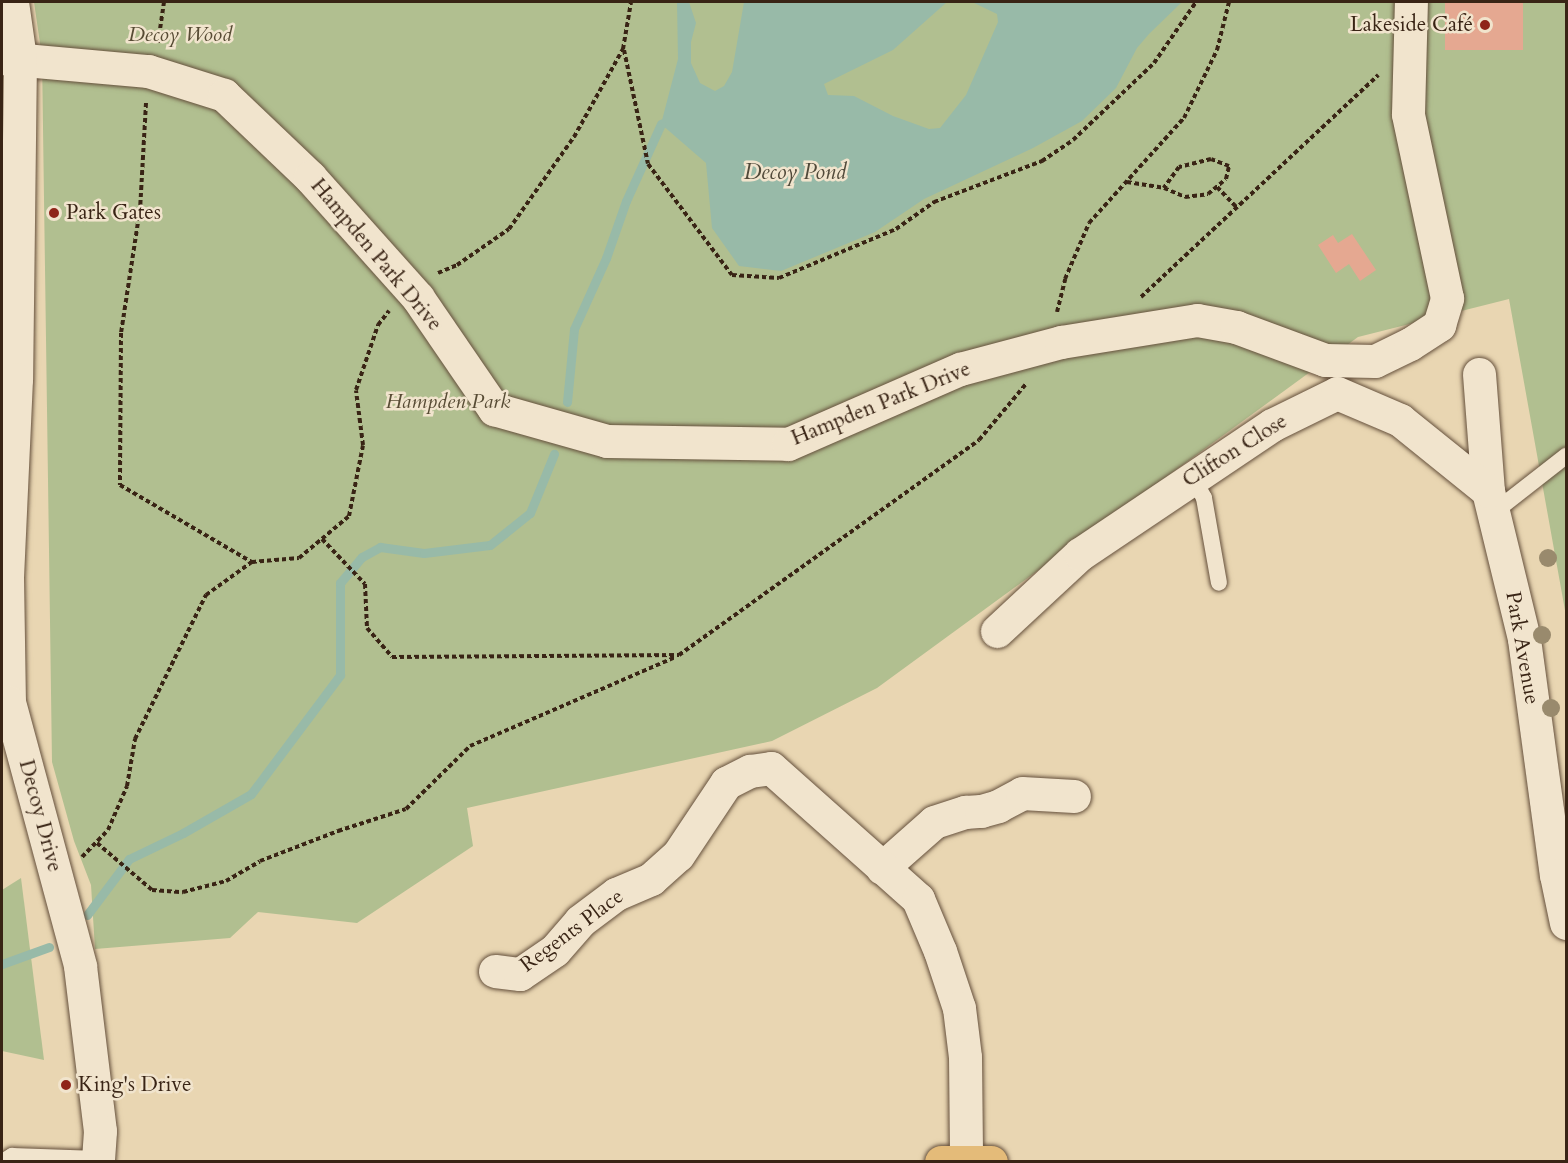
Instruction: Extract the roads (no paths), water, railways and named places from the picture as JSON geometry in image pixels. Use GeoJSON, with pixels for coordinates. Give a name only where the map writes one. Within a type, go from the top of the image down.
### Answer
{"type":"FeatureCollection","features":[{"type":"Feature","properties":{"kind":"street","name":"Decoy Drive"},"geometry":{"type":"LineString","coordinates":[[12,2],[16,379],[7,577],[9,702],[80,966],[100,1131],[98,1160]]}},
{"type":"Feature","properties":{"kind":"street","name":"Hampden Park Drive"},"geometry":{"type":"LineString","coordinates":[[11,58],[148,71],[224,95],[310,177],[408,286],[494,409],[607,441],[788,444],[960,369],[1061,342],[1197,320],[1236,327],[1325,360],[1375,361],[1410,344],[1439,325],[1447,298],[1408,114],[1411,2]]}},
{"type":"Feature","properties":{"kind":"street","name":"Park Avenue"},"geometry":{"type":"LineString","coordinates":[[1479,374],[1491,502],[1524,639],[1557,875],[1566,923]]}},
{"type":"Feature","properties":{"kind":"street","name":"Clifton Close"},"geometry":{"type":"LineString","coordinates":[[997,631],[1080,554],[1272,424],[1337,393],[1400,420],[1491,502]]}},
{"type":"Feature","properties":{"kind":"street","name":"Regents Place"},"geometry":{"type":"LineString","coordinates":[[495,971],[520,974],[555,950],[580,921],[616,894],[651,879],[678,855],[726,783],[750,771],[771,768],[918,899],[940,951],[959,1008],[965,1057],[966,1161]]}},
{"type":"Feature","properties":{"kind":"street"},"geometry":{"type":"LineString","coordinates":[[882,868],[934,822],[964,812],[981,811],[998,806],[1022,793],[1074,796]]}},
{"type":"Feature","properties":{"kind":"lane"},"geometry":{"type":"LineString","coordinates":[[1491,502],[1566,456]]}},
{"type":"Feature","properties":{"kind":"lane"},"geometry":{"type":"LineString","coordinates":[[1192,477],[1204,498],[1219,583]]}},
{"type":"Feature","properties":{"kind":"lane"},"geometry":{"type":"LineString","coordinates":[[2,1161],[12,1156],[98,1160]]}},
{"type":"Feature","properties":{"kind":"water","name":"Decoy Pond"},"geometry":{"type":"Polygon","coordinates":[[[677,2],[689,2],[696,23],[691,42],[691,63],[700,83],[715,91],[724,86],[732,72],[744,2],[947,2],[893,50],[824,84],[828,95],[854,96],[893,116],[929,129],[940,128],[966,95],[998,22],[997,14],[972,2],[1182,2],[1137,48],[1116,88],[1082,121],[1033,148],[924,199],[875,232],[781,271],[739,266],[712,228],[706,163],[661,124],[678,59],[677,2]]]}},
{"type":"Feature","properties":{"kind":"waterway"},"geometry":{"type":"LineString","coordinates":[[567,402],[574,329],[606,258],[626,201],[661,124]]}},
{"type":"Feature","properties":{"kind":"waterway"},"geometry":{"type":"LineString","coordinates":[[87,915],[129,859],[183,833],[251,794],[340,675],[340,583],[362,557],[380,547],[424,553],[490,545],[530,513],[554,454]]}},
{"type":"Feature","properties":{"kind":"waterway"},"geometry":{"type":"LineString","coordinates":[[2,964],[49,947]]}},
{"type":"Feature","properties":{"kind":"place","name":"Lakeside Café"},"geometry":{"type":"Point","coordinates":[1485,25]}},
{"type":"Feature","properties":{"kind":"place","name":"Park Gates"},"geometry":{"type":"Point","coordinates":[54,213]}},
{"type":"Feature","properties":{"kind":"place","name":"King's Drive"},"geometry":{"type":"Point","coordinates":[66,1085]}},
{"type":"Feature","properties":{"kind":"park label","name":"Decoy Wood"},"geometry":{"type":"Point","coordinates":[180,35]}},
{"type":"Feature","properties":{"kind":"park label","name":"Hampden Park"},"geometry":{"type":"Point","coordinates":[448,402]}}]}
